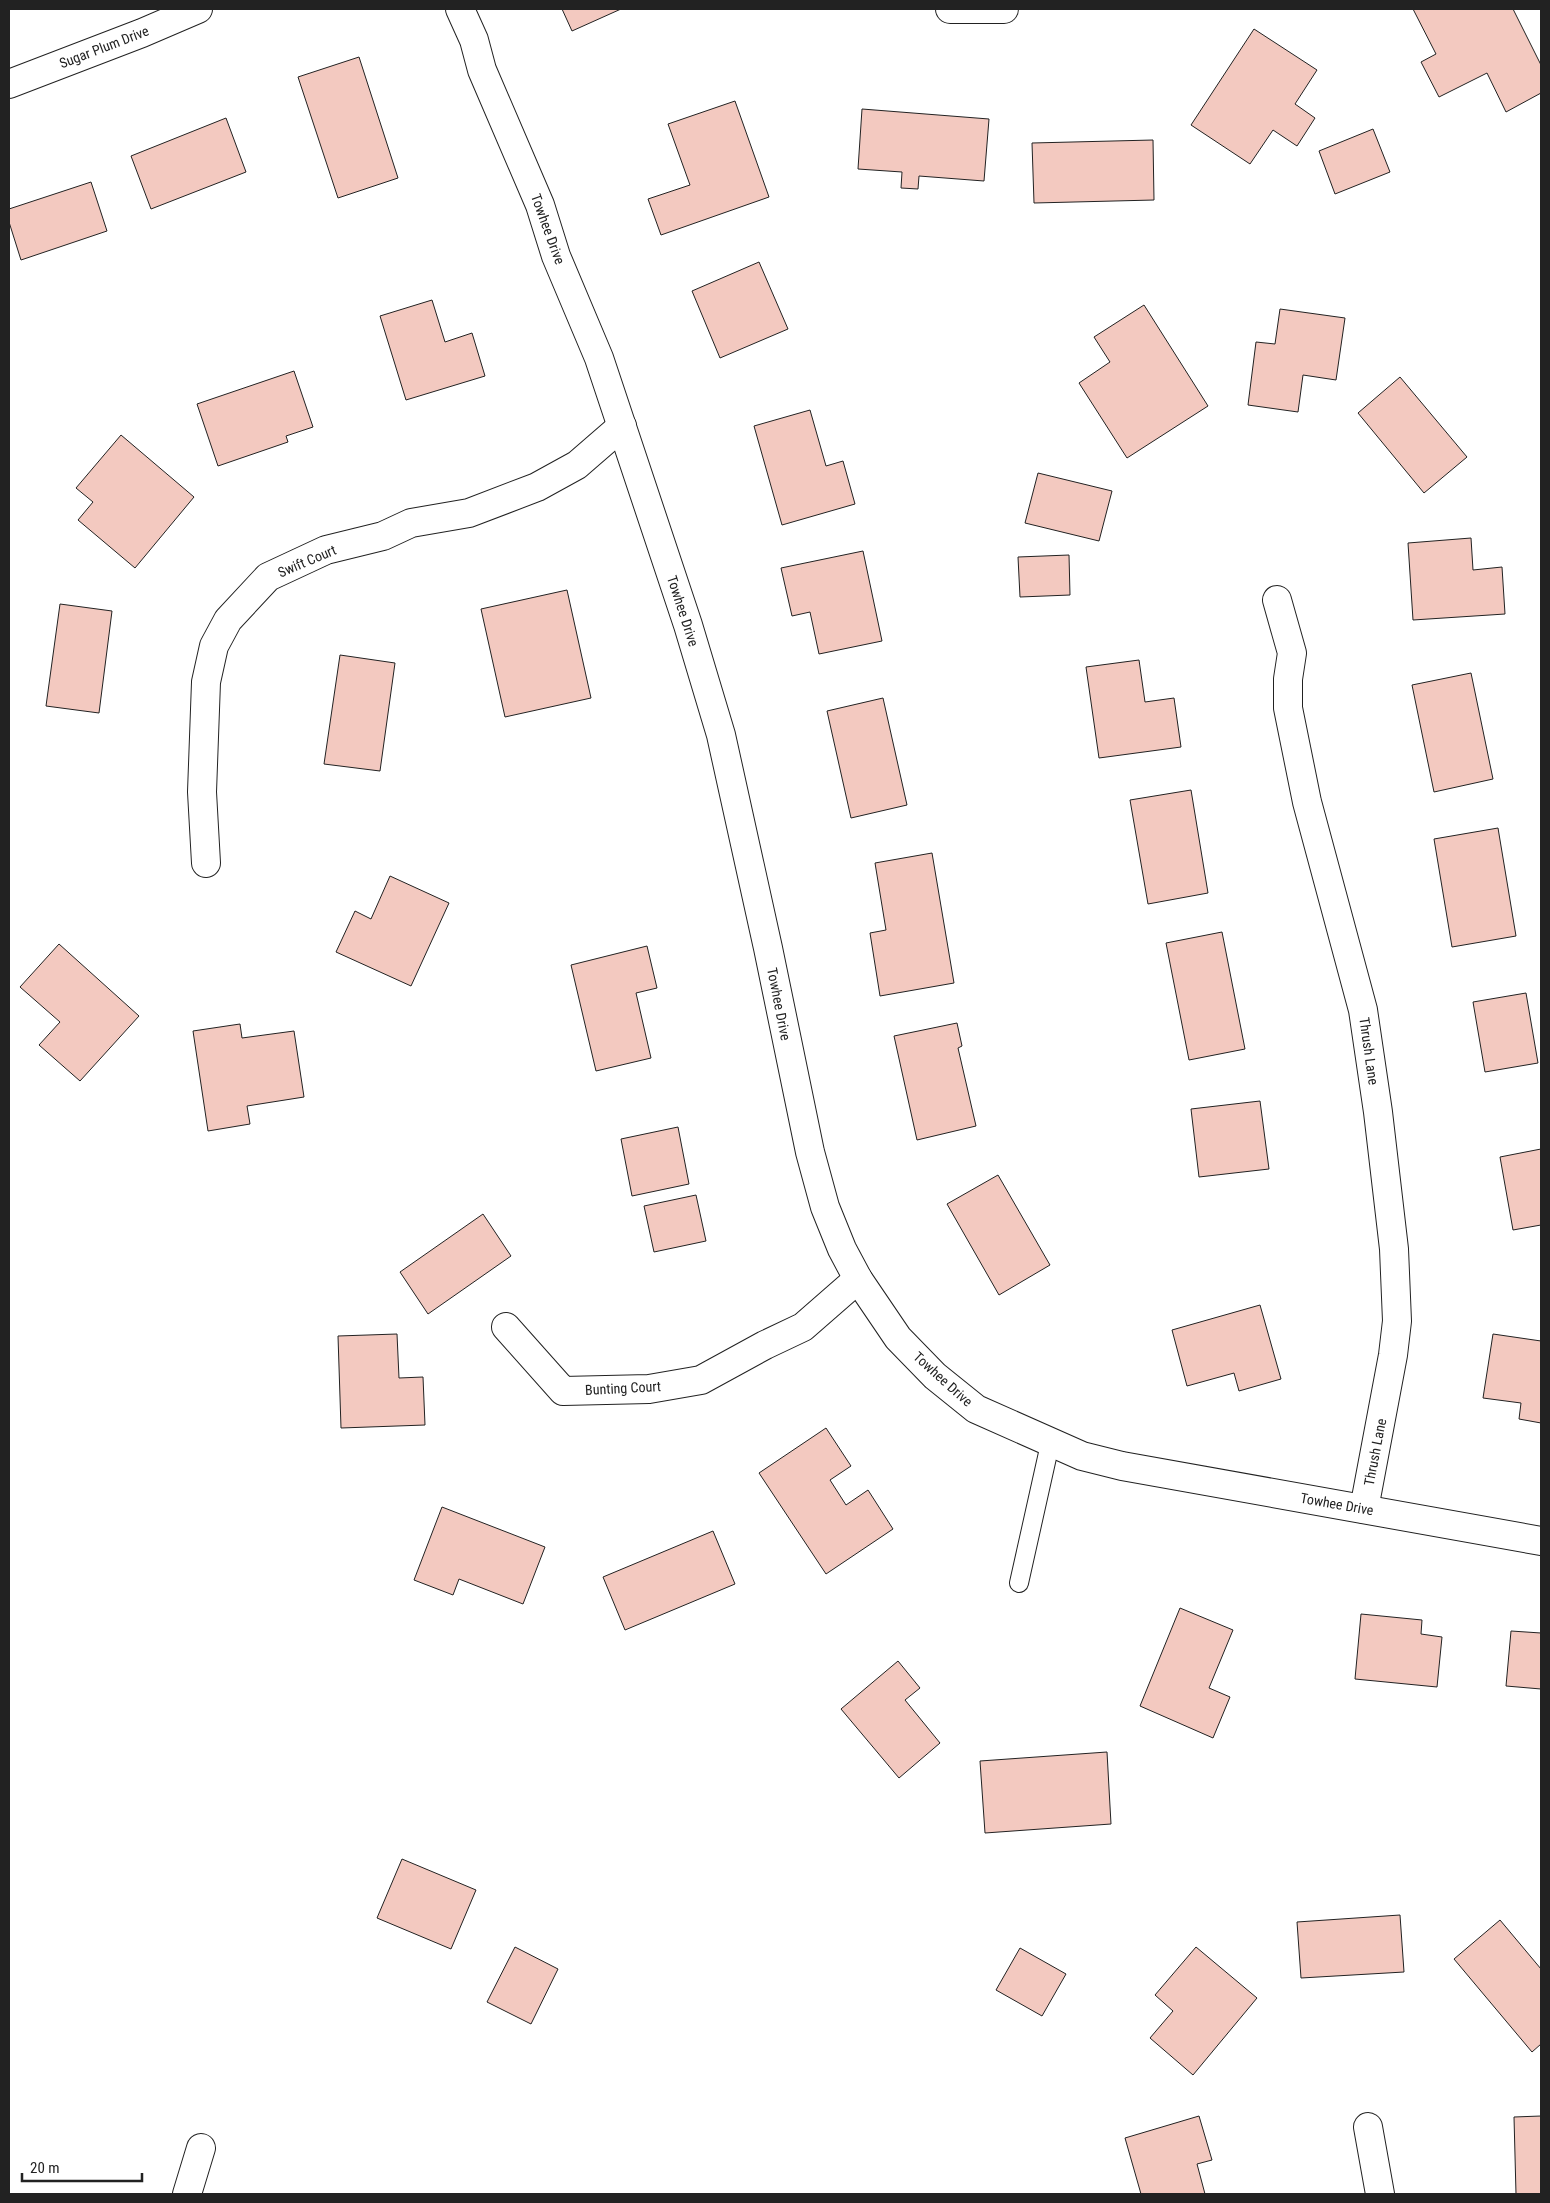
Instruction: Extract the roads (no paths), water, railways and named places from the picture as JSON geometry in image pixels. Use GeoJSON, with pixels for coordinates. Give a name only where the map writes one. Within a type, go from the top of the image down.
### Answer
{"type":"FeatureCollection","features":[{"type":"Feature","properties":{"kind":"street","name":"Sugar Plum Drive"},"geometry":{"type":"LineString","coordinates":[[9,84],[142,33],[198,9]]}},
{"type":"Feature","properties":{"kind":"street","name":"Towhee Drive"},"geometry":{"type":"LineString","coordinates":[[460,9],[474,40],[482,70],[540,205],[556,256],[599,358],[688,625],[721,735],[810,1152],[825,1206],[842,1249],[858,1279],[898,1338],[935,1376],[976,1409],[1050,1444],[1082,1456],[1122,1466],[1541,1541]]}},
{"type":"Feature","properties":{"kind":"street"},"geometry":{"type":"LineString","coordinates":[[950,9],[1004,9]]}},
{"type":"Feature","properties":{"kind":"street","name":"Swift Court"},"geometry":{"type":"LineString","coordinates":[[206,864],[202,792],[206,682],[214,646],[228,620],[268,577],[326,550],[384,536],[411,523],[469,513],[537,487],[577,464],[622,426]]}},
{"type":"Feature","properties":{"kind":"street","name":"Thrush Lane"},"geometry":{"type":"LineString","coordinates":[[1277,600],[1292,653],[1288,678],[1288,708],[1307,802],[1363,1010],[1378,1112],[1394,1249],[1397,1321],[1390,1373],[1364,1509]]}},
{"type":"Feature","properties":{"kind":"street","name":"Bunting Court"},"geometry":{"type":"LineString","coordinates":[[506,1327],[563,1391],[649,1389],[701,1380],[765,1345],[803,1327],[858,1279]]}},
{"type":"Feature","properties":{"kind":"street"},"geometry":{"type":"LineString","coordinates":[[1368,2127],[1380,2194]]}},
{"type":"Feature","properties":{"kind":"street"},"geometry":{"type":"LineString","coordinates":[[187,2194],[201,2148]]}},
{"type":"Feature","properties":{"kind":"lane"},"geometry":{"type":"LineString","coordinates":[[1019,1583],[1050,1444]]}}]}
